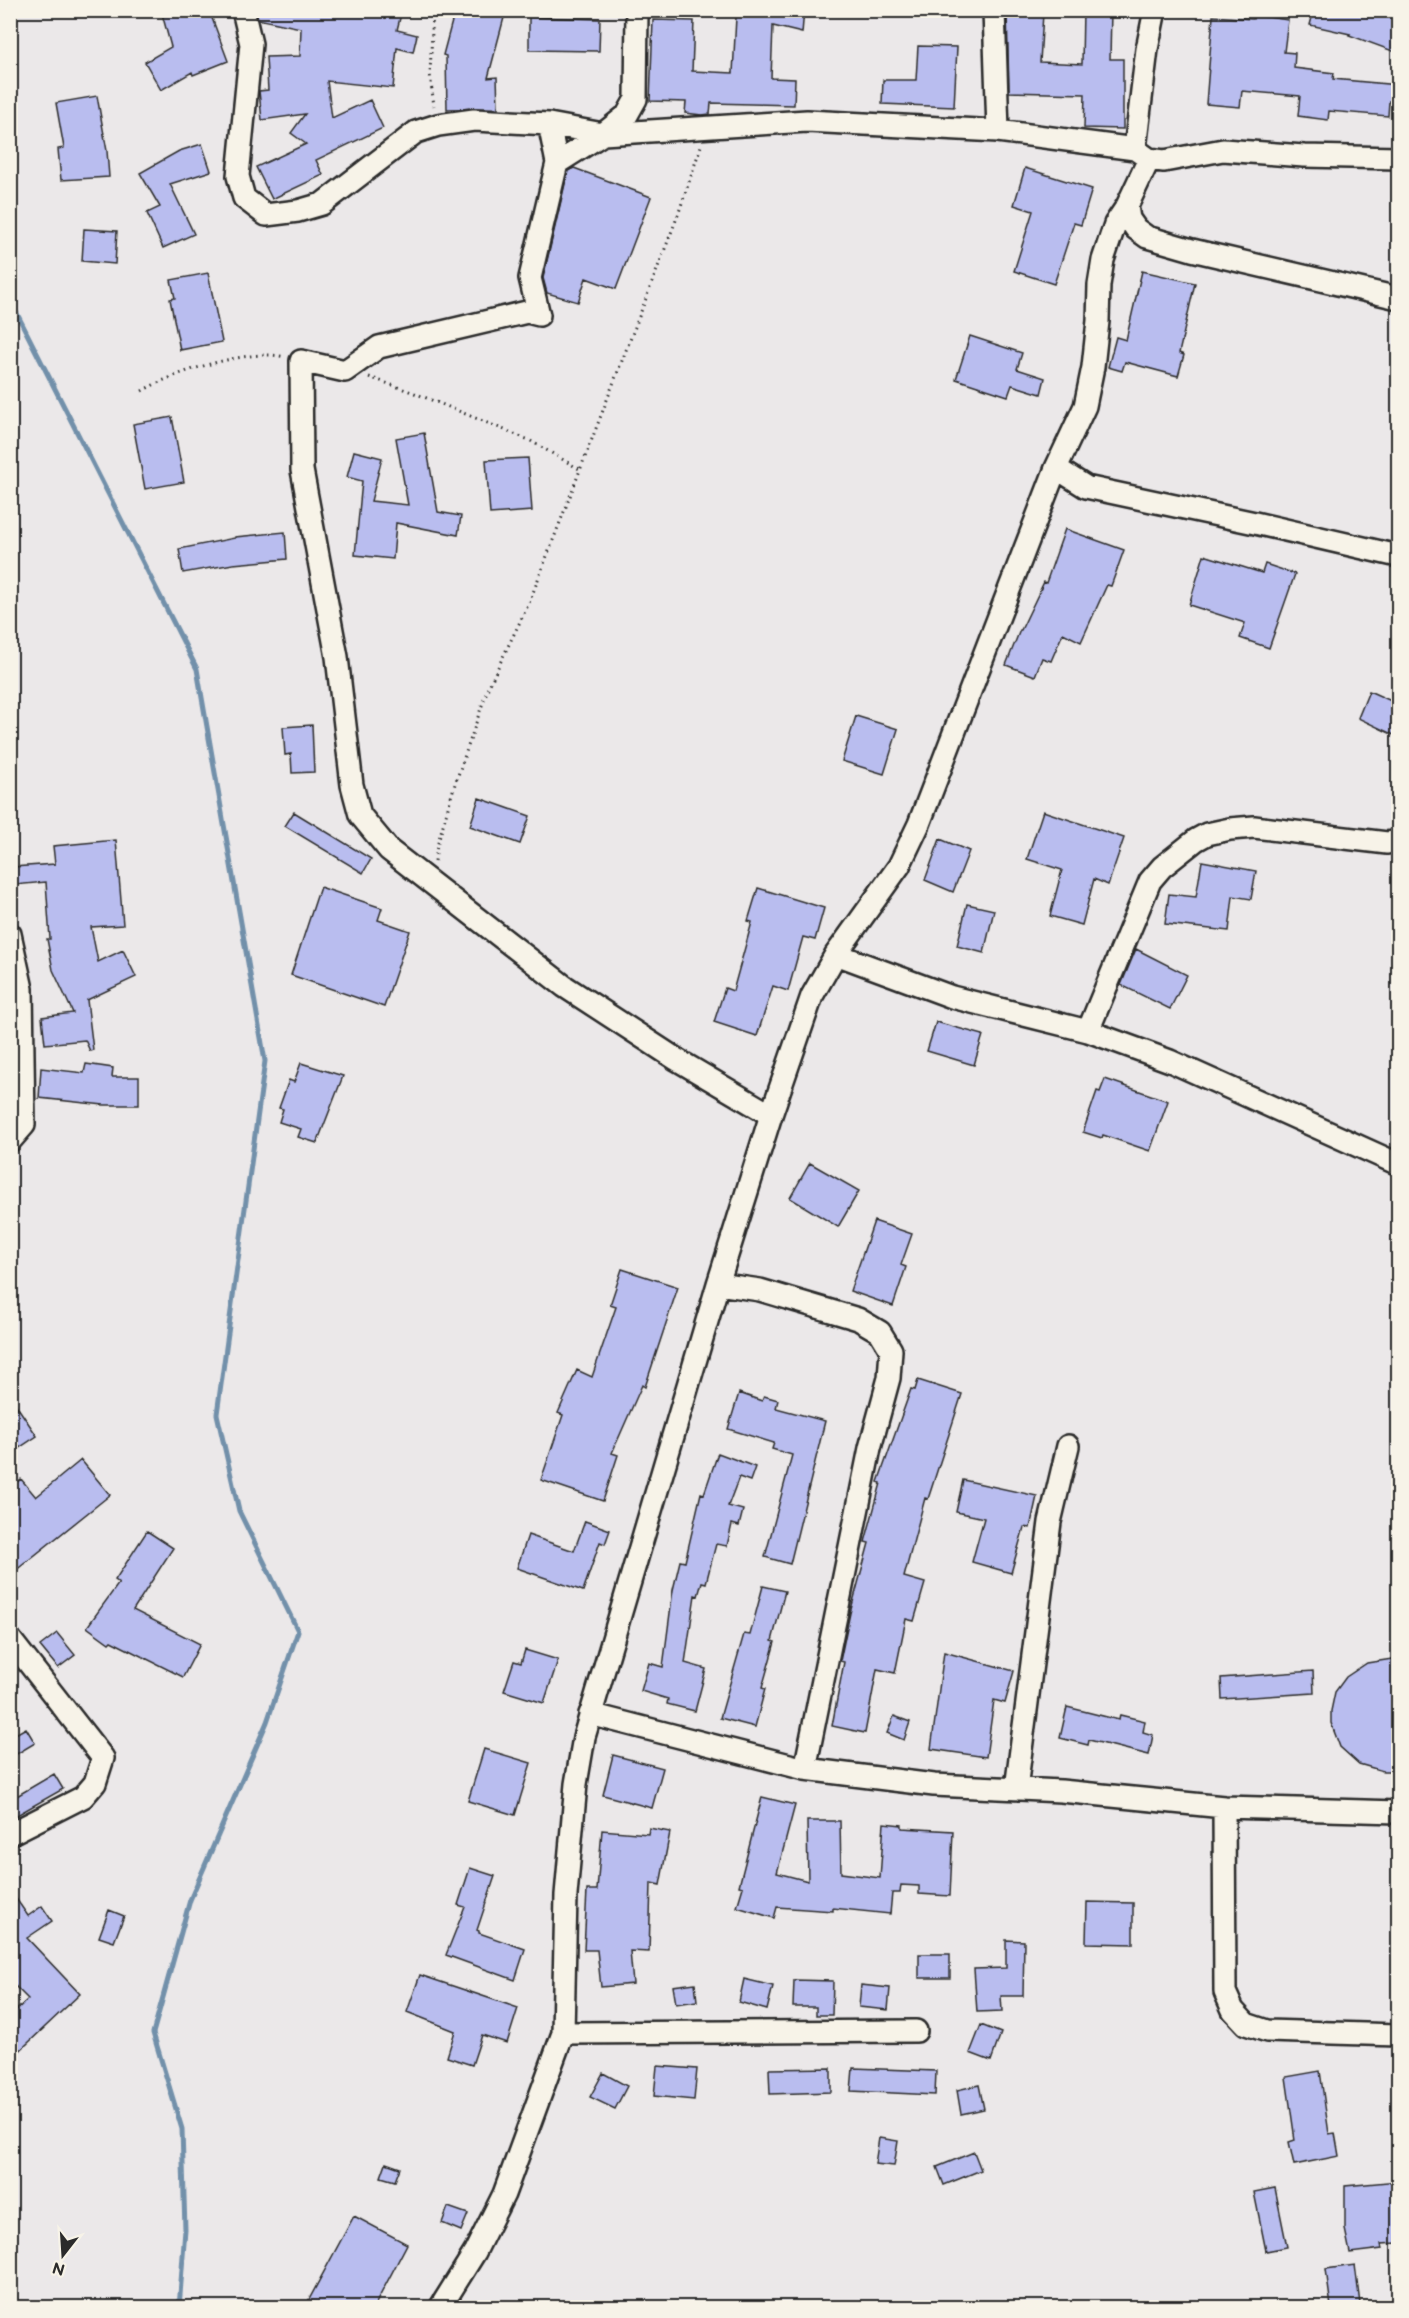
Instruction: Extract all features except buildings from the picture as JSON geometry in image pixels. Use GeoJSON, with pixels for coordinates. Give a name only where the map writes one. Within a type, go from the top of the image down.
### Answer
{"type":"FeatureCollection","features":[{"type":"Feature","properties":{"kind":"street"},"geometry":{"type":"LineString","coordinates":[[243,10],[251,44],[238,176],[244,198],[266,215],[298,211],[322,204],[416,132],[438,125],[474,120],[549,124],[603,134],[807,121],[998,131],[1142,154],[1164,161],[1223,150],[1304,156],[1398,158]]}},
{"type":"Feature","properties":{"kind":"street"},"geometry":{"type":"LineString","coordinates":[[557,163],[603,134],[627,115],[636,99],[637,10]]}},
{"type":"Feature","properties":{"kind":"street"},"geometry":{"type":"LineString","coordinates":[[994,10],[998,131]]}},
{"type":"Feature","properties":{"kind":"street"},"geometry":{"type":"LineString","coordinates":[[440,2307],[476,2252],[504,2194],[563,2033],[567,1884],[576,1784],[590,1714],[718,1284],[771,1115],[812,996],[836,954],[899,866],[919,824],[1056,468],[1085,406],[1093,367],[1103,260],[1115,224],[1127,206],[1142,154],[1148,49],[1155,10]]}},
{"type":"Feature","properties":{"kind":"street"},"geometry":{"type":"LineString","coordinates":[[549,124],[557,163],[530,278],[539,315],[527,312],[379,346],[345,371],[301,361],[302,470],[338,657],[352,785],[360,815],[389,849],[433,884],[564,986],[676,1059],[771,1115]]}},
{"type":"Feature","properties":{"kind":"street"},"geometry":{"type":"LineString","coordinates":[[1127,206],[1129,219],[1136,229],[1148,237],[1191,250],[1398,298]]}},
{"type":"Feature","properties":{"kind":"street"},"geometry":{"type":"LineString","coordinates":[[1056,468],[1086,488],[1398,556]]}},
{"type":"Feature","properties":{"kind":"street"},"geometry":{"type":"LineString","coordinates":[[1088,1031],[1150,881],[1162,867],[1196,840],[1219,830],[1254,827],[1387,843],[1398,841]]}},
{"type":"Feature","properties":{"kind":"street"},"geometry":{"type":"LineString","coordinates":[[10,934],[16,990],[24,1125],[10,1141]]}},
{"type":"Feature","properties":{"kind":"street"},"geometry":{"type":"LineString","coordinates":[[836,954],[952,997],[1088,1031],[1170,1061],[1398,1164]]}},
{"type":"Feature","properties":{"kind":"street"},"geometry":{"type":"LineString","coordinates":[[718,1284],[760,1290],[858,1319],[880,1332],[891,1350],[889,1378],[870,1448],[805,1769]]}},
{"type":"Feature","properties":{"kind":"street"},"geometry":{"type":"LineString","coordinates":[[1016,1789],[1050,1522],[1068,1446]]}},
{"type":"Feature","properties":{"kind":"street"},"geometry":{"type":"LineString","coordinates":[[10,1639],[103,1758],[95,1783],[83,1797],[10,1834]]}},
{"type":"Feature","properties":{"kind":"street"},"geometry":{"type":"LineString","coordinates":[[590,1714],[805,1769],[934,1785],[1062,1791],[1224,1807],[1398,1812]]}},
{"type":"Feature","properties":{"kind":"street"},"geometry":{"type":"LineString","coordinates":[[1224,1807],[1225,1992],[1233,2010],[1246,2024],[1267,2031],[1398,2035]]}},
{"type":"Feature","properties":{"kind":"street"},"geometry":{"type":"LineString","coordinates":[[563,2033],[916,2031]]}},
{"type":"Feature","properties":{"kind":"path"},"geometry":{"type":"LineString","coordinates":[[433,10],[430,74],[438,125]]}},
{"type":"Feature","properties":{"kind":"path"},"geometry":{"type":"LineString","coordinates":[[433,884],[440,837],[454,787],[488,688],[530,603],[678,215],[708,127]]}},
{"type":"Feature","properties":{"kind":"path"},"geometry":{"type":"LineString","coordinates":[[142,391],[165,378],[218,362],[274,354],[301,361]]}},
{"type":"Feature","properties":{"kind":"path"},"geometry":{"type":"LineString","coordinates":[[345,371],[368,376],[412,392],[529,440],[581,470]]}},
{"type":"Feature","properties":{"kind":"waterway"},"geometry":{"type":"LineString","coordinates":[[10,300],[197,669],[265,1061],[217,1414],[239,1511],[298,1631],[267,1722],[190,1900],[153,2033],[182,2129],[185,2230],[179,2308]]}}]}
